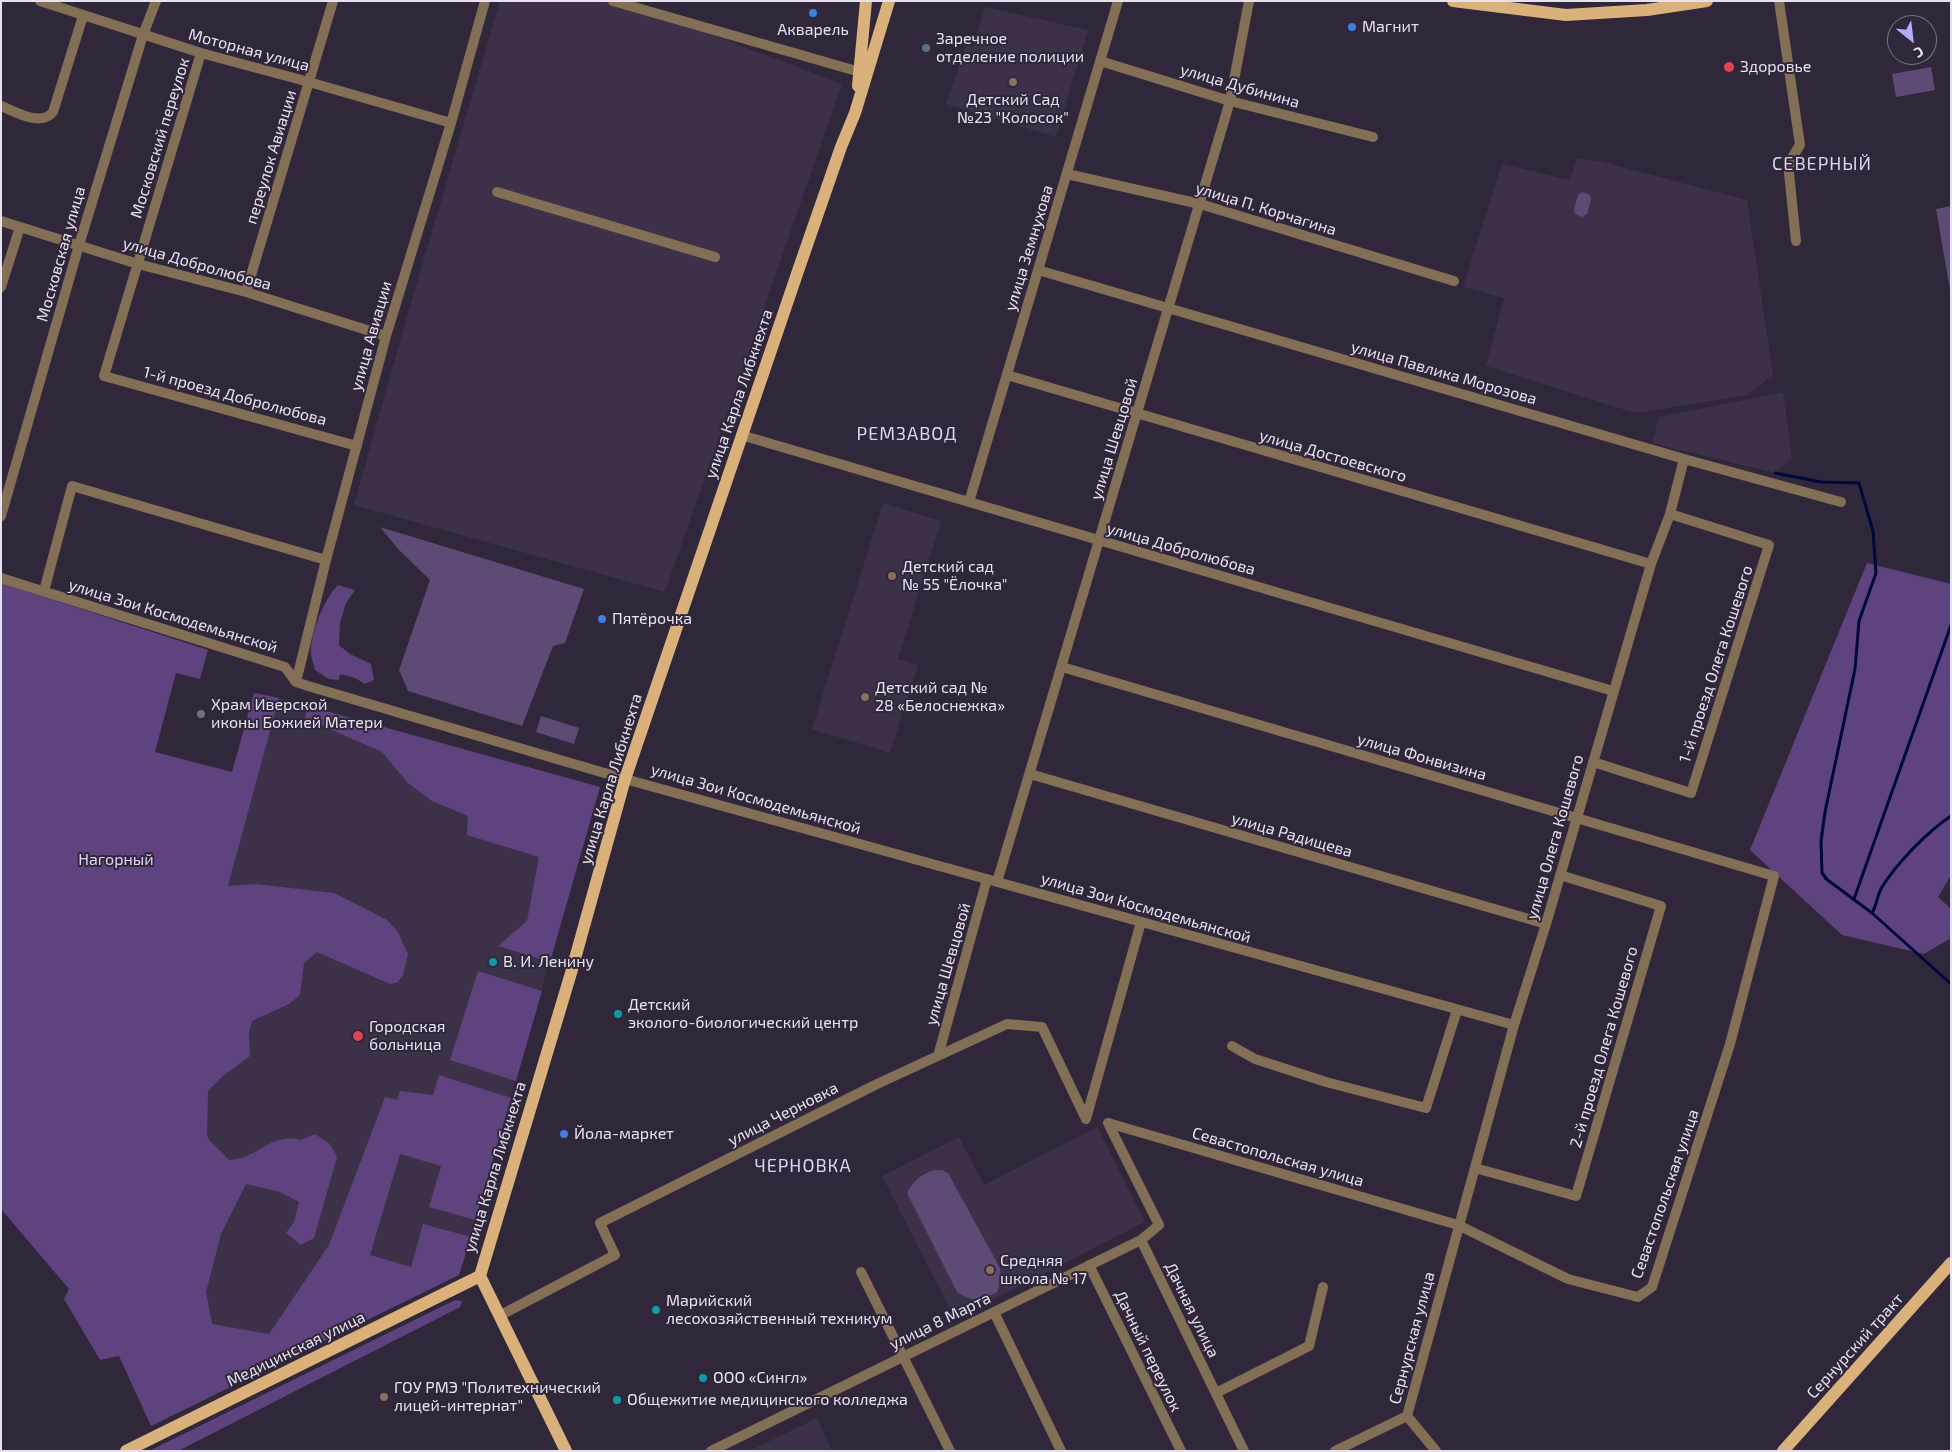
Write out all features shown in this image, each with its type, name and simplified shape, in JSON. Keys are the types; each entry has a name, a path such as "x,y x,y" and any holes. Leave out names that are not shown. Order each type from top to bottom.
{"main road":[{"name":"улица Карла Либкнехта","path":"855,113 866,1"},
{"name":"улица Карла Либкнехта","path":"566,1451 480,1276 570,973 625,779 741,435 841,147 855,113 890,1"},
{"path":"1453,1 1566,15 1647,10 1707,1"},
{"name":"Сернурский тракт","path":"1783,1451 1951,1263"},
{"name":"Медицинская улица","path":"126,1451 480,1276"}],"street":[{"name":"Моторная улица","path":"40,1 201,53 451,123"},
{"name":"Московская улица","path":"1,516 79,245 143,35 156,1"},
{"name":"переулок Авиации","path":"246,292 333,1"},
{"name":"улица Авиации","path":"296,682 326,560 386,336 451,123 485,1"},
{"path":"613,1 860,72"},
{"name":"улица Земнухова","path":"969,502 1118,1"},
{"name":"улица Шевцовой","path":"938,1056 992,881 1030,774 1200,204 1230,101 1249,1"},
{"path":"1779,1 1800,145 1790,160 1789,173 1796,241"},
{"path":"1,106 43,119 53,112 83,16"},
{"name":"Московский переулок","path":"104,376 201,53"},
{"name":"улица Дубинина","path":"1100,61 1230,101 1373,137"},
{"name":"улица П. Корчагина","path":"1067,174 1200,204 1454,282"},
{"path":"497,192 715,257"},
{"name":"улица Добролюбова","path":"1,221 138,264 246,292 386,336"},
{"path":"1,287 20,227"},
{"name":"улица Павлика Морозова","path":"1038,270 1684,459 1842,502"},
{"name":"улица Достоевского","path":"1007,375 1651,564"},
{"name":"1-й проезд Добролюбова","path":"104,376 357,446"},
{"name":"улица Добролюбова","path":"741,435 1613,691"},
{"name":"улица Олега Кошевого","path":"1458,1225 1514,1026 1546,924 1651,564 1670,514 1684,459"},
{"path":"44,591 72,486 326,560"},
{"name":"1-й проезд Олега Кошевого","path":"1593,762 1691,793 1769,545 1670,514"},
{"name":"улица Зои Космодемьянской","path":"1,578 285,667 296,682 625,779 1514,1026"},
{"name":"улица Фонвизина","path":"1062,667 1774,876"},
{"name":"улица Радищева","path":"1030,774 1546,924"},
{"name":"2-й проезд Олега Кошевого","path":"1475,1168 1576,1196 1656,925 1661,906 1560,875"},
{"name":"Севастопольская улица","path":"1108,1124 1458,1225 1568,1279 1638,1297 1652,1287 1730,1044 1774,876"},
{"name":"улица Черновка","path":"499,1316 615,1255 600,1223 868,1089 1007,1024 1042,1027 1086,1119 1141,922"},
{"path":"1232,1046 1255,1059 1326,1082 1426,1108 1456,1010"},
{"name":"улица 8 Марта","path":"711,1451 1141,1240 1159,1225 1108,1124"},
{"name":"Сернурская улица","path":"1436,1451 1407,1416 1458,1225"},
{"name":"Дачная улица","path":"1141,1240 1244,1451"},
{"name":"Дачный переулок","path":"1089,1265 1181,1451"},
{"path":"861,1272 950,1451"},
{"path":"1216,1393 1309,1346 1323,1287"},
{"path":"994,1312 1061,1451"},
{"path":"1335,1451 1407,1416"}],"shaded area":[{"path":"500,1 600,1 670,19 842,84 665,592 354,505 406,320"},
{"name":"Детский Сад №23 \"Колосок\"","path":"985,7 1088,30 1056,137 946,104 966,45 973,47"},
{"path":"1931,67 1935,90 1896,97 1892,74"},
{"path":"1577,158 1599,161 1747,200 1773,375 1748,395 1635,413 1486,366 1504,298 1463,287 1502,164 1570,180"},
{"path":"1582,192 1590,195 1591,200 1587,214 1582,217 1575,214 1574,209 1578,195"},
{"path":"1951,206 1951,290 1950,290 1936,209"},
{"path":"1783,392 1792,459 1775,473 1652,443 1659,417"},
{"path":"883,503 941,521 898,659 918,665 890,753 812,729"},
{"path":"380,527 584,589 565,643 553,646 522,726 408,691 399,670 430,580 398,549"},
{"name":"Городская больница","path":"279,698 600,787 459,1275 151,1426 167,1110"},
{"path":"541,716 579,728 574,744 536,732"},
{"name":"Средняя школа № 17","path":"1097,1127 1145,1222 955,1319 882,1176 959,1137 984,1185"},
{"path":"935,1170 942,1170 948,1173 1000,1268 1001,1280 997,1292 981,1299 968,1298 957,1292 907,1193 918,1178"},
{"path":"817,1418 832,1451 749,1451"}],"green space":[{"path":"1867,563 1951,584 1951,875 1938,897 1951,909 1951,938 1924,954 1842,935 1750,850"},
{"name":"Нагорный","path":"1,583 208,650 200,679 176,673 155,752 232,772 254,693 279,698 228,886 256,884 334,893 387,920 398,932 408,954 403,975 398,982 390,984 317,952 304,963 300,995 289,1004 252,1021 249,1032 250,1056 223,1076 208,1091 207,1134 209,1140 229,1160 239,1159 280,1140 300,1140 315,1134 330,1144 337,1157 314,1238 301,1245 286,1233 294,1222 299,1202 280,1192 246,1184 221,1234 206,1292 212,1324 269,1334 329,1245 385,1097 397,1100 400,1091 433,1095 439,1075 511,1098 475,1220 429,1207 441,1166 400,1154 370,1255 411,1267 423,1224 471,1237 459,1275 151,1426 119,1356 100,1360 64,1299 69,1289 1,1209"},
{"path":"338,585 355,590 346,603 340,623 339,645 350,654 371,664 374,680 365,684 355,678 340,674 339,680 329,679 315,670 312,659 311,647 318,618 327,599"},
{"path":"308,706 600,787 550,962 498,946 527,921 539,857 467,835 468,816 432,801 408,783 382,752 305,718"},
{"path":"478,971 542,991 516,1081 450,1060"},
{"path":"455,1300 462,1301 460,1307 178,1451 149,1451"}],"waterway":[{"path":"1775,473 1821,482 1859,483 1873,531 1876,573 1859,621 1855,669 1825,812 1821,841 1822,873 1826,878"},
{"path":"1854,899 1951,625"},
{"path":"1872,913 1880,890 1904,858 1923,839 1951,816"},
{"path":"1825,878 1872,913 1951,984"}],"place":[{"name":"Акварель","path":"813,13"},
{"name":"Магнит","path":"1352,27"},
{"name":"Заречное отделение полиции","path":"926,48"},
{"name":"Здоровье","path":"1729,67"},
{"name":"Детский Сад №23 \"Колосок\"","path":"1013,82"},
{"name":"Детский сад № 55 \"Ёлочка\"","path":"892,576"},
{"name":"Пятёрочка","path":"602,619"},
{"name":"Детский сад № 28 «Белоснежка»","path":"865,697"},
{"name":"Храм Иверской иконы Божией Матери","path":"201,714"},
{"name":"В. И. Ленину","path":"493,962"},
{"name":"Детский эколого-биологический центр","path":"618,1014"},
{"name":"Городская больница","path":"358,1036"},
{"name":"Йола-маркет","path":"564,1134"},
{"name":"Средняя школа № 17","path":"990,1270"},
{"name":"Марийский лесохозяйственный техникум","path":"656,1310"},
{"name":"ООО «Сингл»","path":"703,1378"},
{"name":"ГОУ РМЭ \"Политехнический лицей-интернат\"","path":"384,1397"},
{"name":"Общежитие медицинского колледжа","path":"617,1400"}],"district":[{"name":"СЕВЕРНЫЙ","path":"1822,164"},
{"name":"РЕМЗАВОД","path":"907,434"},
{"name":"ЧЕРНОВКА","path":"803,1166"}]}
